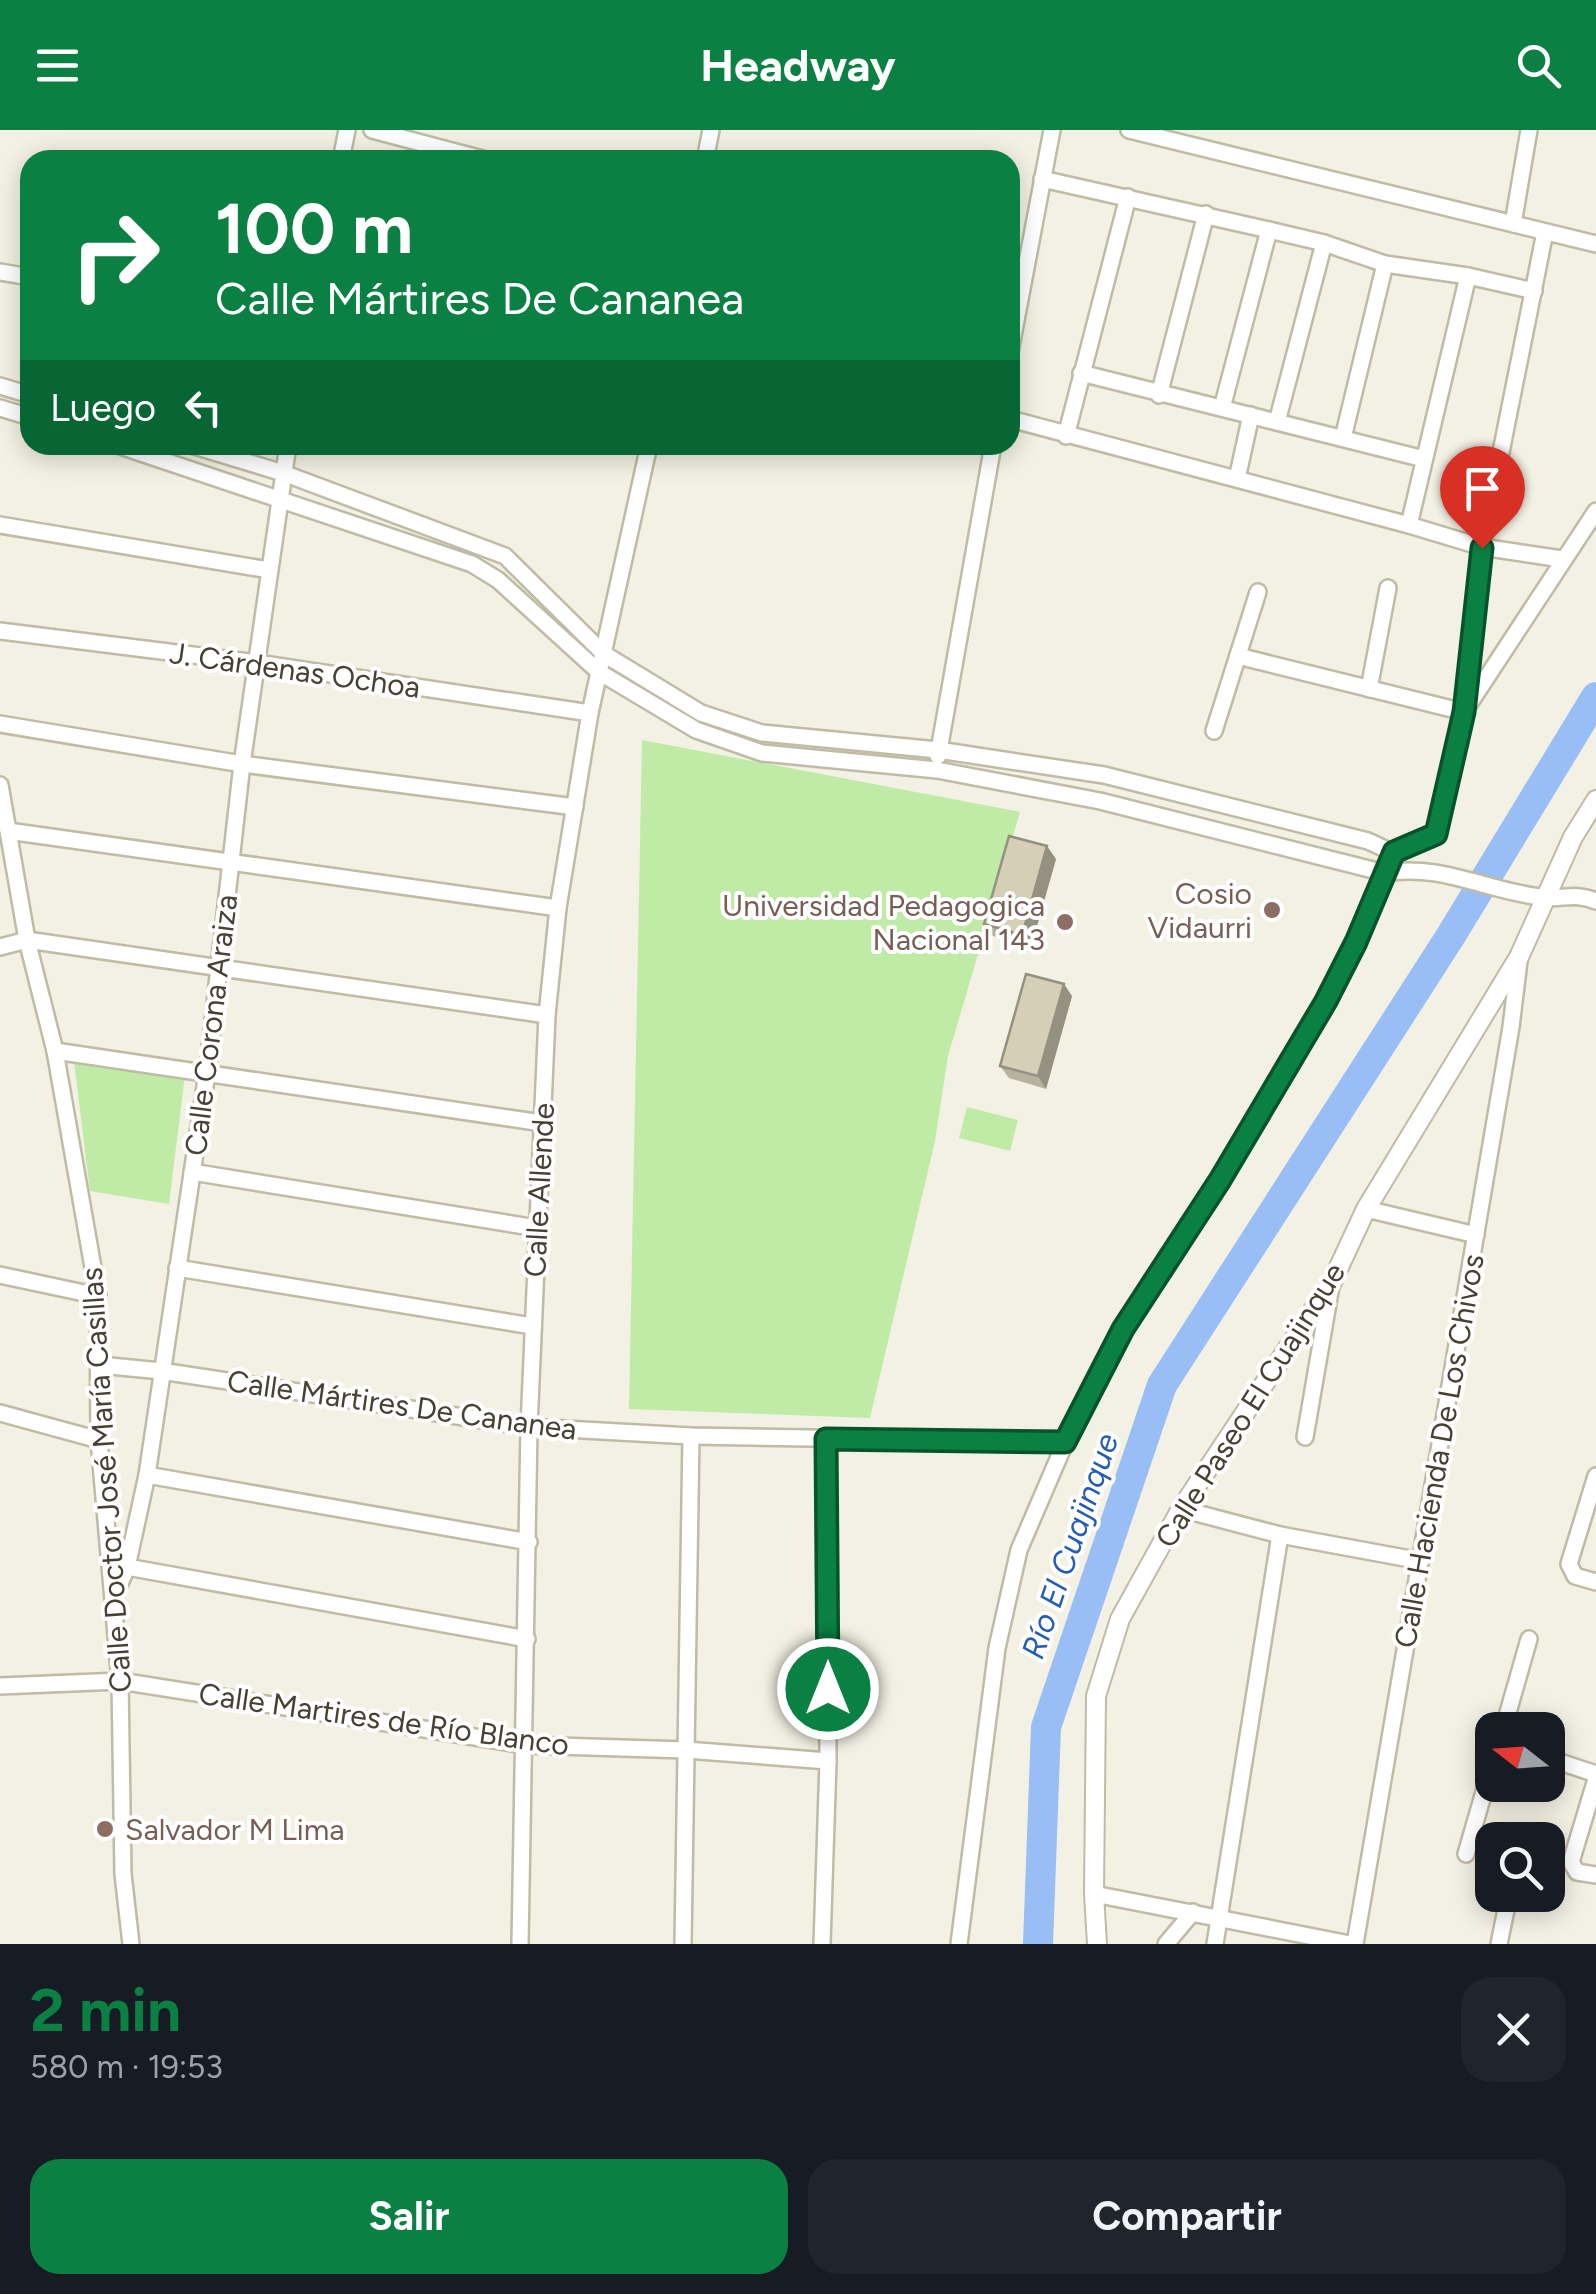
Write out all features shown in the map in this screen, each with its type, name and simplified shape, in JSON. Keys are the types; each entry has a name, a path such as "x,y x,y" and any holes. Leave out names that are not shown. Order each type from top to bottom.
{"street":[{"path":"372,130 448,150"},
{"path":"1020,272 1052,130"},
{"path":"1129,130 1596,244"},
{"path":"1514,224 1529,130"},
{"path":"1042,179 1324,243 1385,264 1534,291"},
{"path":"1066,436 1128,197"},
{"path":"1159,395 1206,214"},
{"path":"1222,408 1269,230"},
{"path":"959,1944 997,1648 1019,1550 1065,1442 1123,1329 1220,1180 1326,1001 1394,852 1436,834 1464,712 1482,548 1545,232"},
{"path":"1278,422 1324,243"},
{"path":"1343,438 1385,264"},
{"path":"1409,524 1468,276"},
{"path":"1081,373 1424,459"},
{"path":"1237,479 1251,415"},
{"path":"1020,421 1409,524 1482,548 1562,559"},
{"path":"146,455 472,564 498,580 599,672 696,730 762,753 936,770 1100,800 1385,873 1412,868 1536,896 1581,894 1596,900"},
{"path":"224,455 283,473 505,556 604,654 701,713 762,733 938,750 1104,776 1331,831 1394,852 1412,868"},
{"name":"Calle Corona Araiza","path":"113,1600 127,1567 147,1475 207,1072 242,764 286,455"},
{"name":"Calle Allende","path":"520,1944 529,1427 547,1014 558,908 590,712 646,455"},
{"path":"936,770 991,455"},
{"path":"1464,712 1596,510"},
{"path":"0,525 269,570"},
{"path":"1369,689 1388,588"},
{"path":"1214,731 1258,592"},
{"name":"J. Cárdenas Ochoa","path":"0,630 590,712"},
{"path":"1238,656 1464,712"},
{"path":"0,724 242,764 575,808"},
{"path":"1100,800 1104,776"},
{"name":"Calle Doctor José María Casillas","path":"0,785 27,940 56,1051 98,1296 99,1440 120,1680 123,1874 132,1944"},
{"name":"Calle Paseo El Cuajinque","path":"1096,1944 1096,1696 1120,1620 1180,1508 1332,1282 1366,1209 1519,957 1536,896 1596,800"},
{"path":"8,831 558,908"},
{"path":"0,947 27,940 547,1014"},
{"name":"Calle Hacienda De Los Chivos","path":"1353,1944 1512,1027 1519,957"},
{"path":"56,1051 542,1124"},
{"path":"192,1172 537,1228"},
{"path":"1366,1209 1476,1236"},
{"path":"177,1268 532,1326"},
{"path":"0,1275 98,1296"},
{"path":"1305,1437 1332,1282"},
{"name":"Calle Mártires De Cananea","path":"100,1365 529,1427 692,1436 1065,1442"},
{"path":"0,1413 99,1440"},
{"path":"683,1944 692,1436"},
{"path":"822,1944 828,1760 826,1439"},
{"path":"147,1475 528,1542"},
{"path":"1596,1476 1569,1564 1575,1576 1596,1582"},
{"path":"1180,1508 1280,1535 1420,1561"},
{"path":"1215,1944 1280,1535"},
{"path":"127,1567 527,1639"},
{"path":"1507,1712 1529,1639"},
{"name":"Calle Martires de Río Blanco","path":"0,1686 120,1680 526,1745 828,1760"},
{"path":"1565,1765 1596,1777 1571,1862 1577,1872 1596,1875"},
{"path":"1466,1854 1481,1802"},
{"path":"1094,1894 1353,1944"},
{"path":"1166,1944 1193,1912"},
{"path":"1500,1944 1506,1912"}],"green space":[{"path":"642,740 1020,812 948,1056 935,1141 870,1418 629,1409"},
{"path":"74,1062 185,1075 169,1204 90,1191"},
{"path":"967,1107 1018,1120 1010,1151 959,1138"}],"building":[{"path":"1009,836 1047,846 1022,935 984,924"},
{"path":"1026,974 1064,984 1038,1076 1000,1066"}],"waterway":[{"name":"Río El Cuajinque","path":"1038,1944 1046,1727 1162,1385 1450,937 1596,697"}],"place":[{"name":"Cosio Vidaurri","path":"1272,910"},
{"name":"Universidad Pedagogica Nacional 143","path":"1065,922"},
{"name":"Salvador M Lima","path":"105,1829"}],"route":[{"path":"828,1689 826,1439 1065,1442 1123,1329 1220,1180 1326,1001 1394,852 1436,834 1464,712 1482,548"}]}
